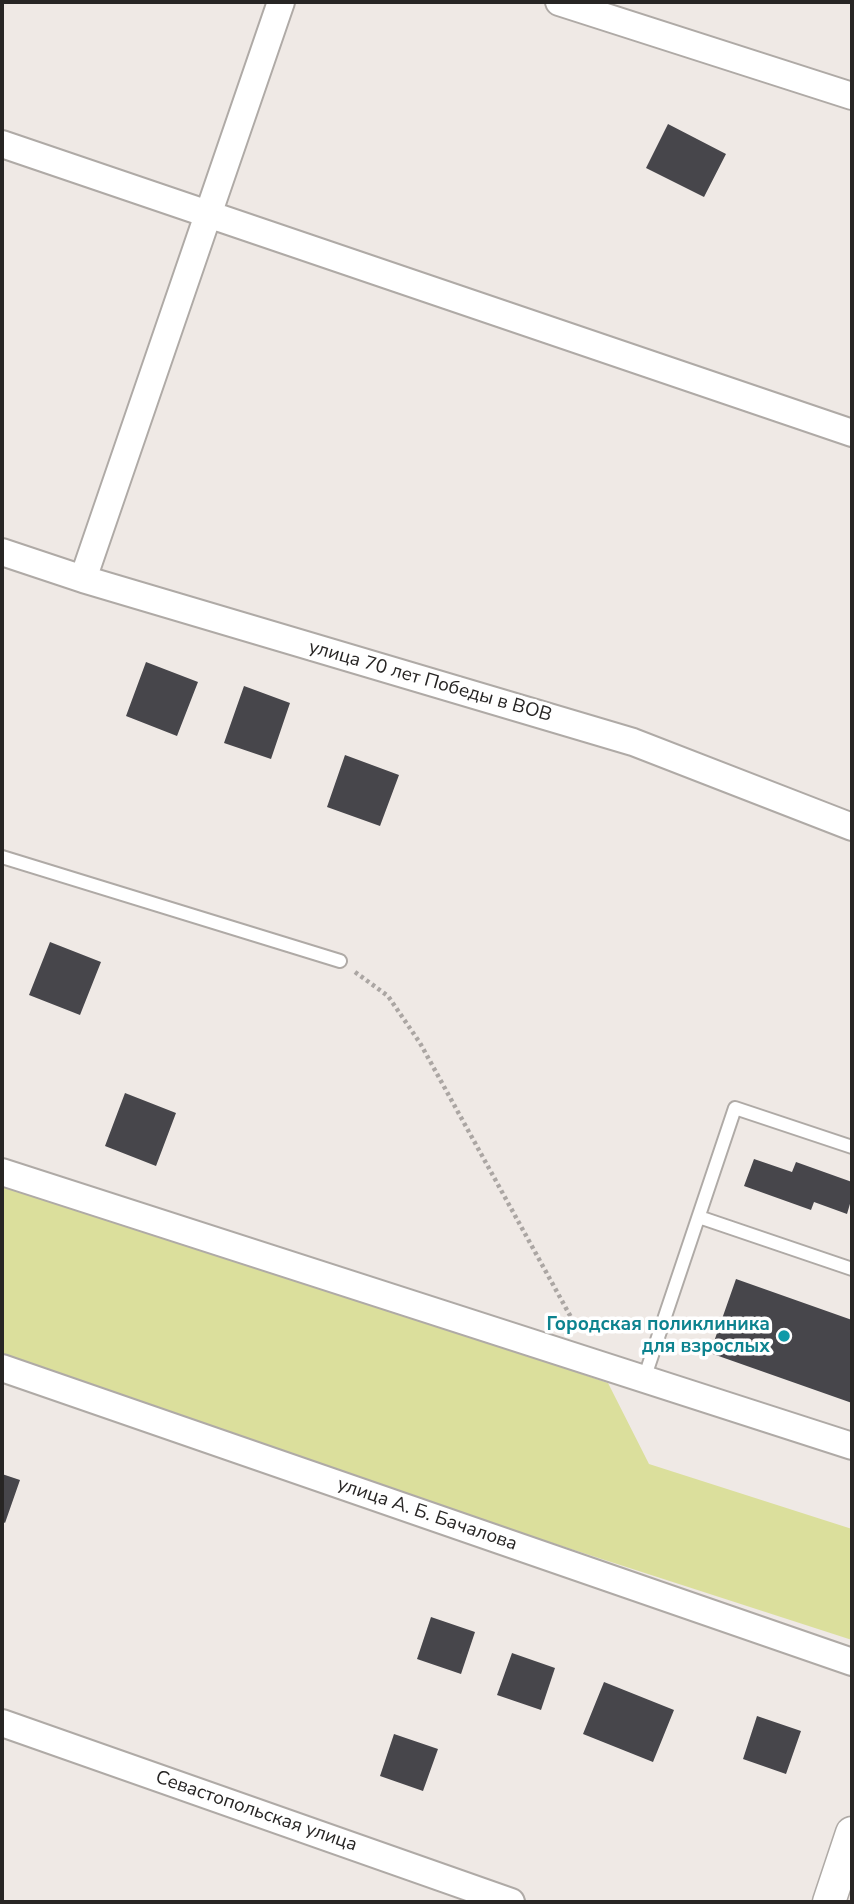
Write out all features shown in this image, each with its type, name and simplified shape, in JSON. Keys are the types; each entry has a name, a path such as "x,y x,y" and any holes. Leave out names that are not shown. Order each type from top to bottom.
{"street":[{"path":"83,579 281,2"},
{"path":"559,2 852,96"},
{"path":"2,144 852,433"},
{"name":"улица 70 лет Победы в ВОВ","path":"2,552 83,579 633,742 852,827"},
{"path":"2,1172 852,1446"},
{"name":"улица А. Б. Бачалова","path":"2,1368 852,1662"},
{"name":"Севастопольская улица","path":"2,1723 511,1902"},
{"path":"829,1902 852,1832"}],"lane":[{"path":"2,857 340,961"},
{"path":"644,1379 735,1108 852,1147"},
{"path":"699,1217 852,1269"}],"path":[{"path":"340,961 388,996 420,1043 597,1364"}],"green space":[{"path":"2,1175 608,1383 649,1464 852,1529 852,1640 2,1365"}],"building":[{"path":"668,124 726,154 704,197 646,168"},
{"path":"146,662 198,682 177,736 126,716"},
{"path":"244,686 290,703 271,759 224,743"},
{"path":"345,755 399,775 380,826 327,807"},
{"path":"50,942 101,962 80,1015 29,995"},
{"path":"125,1093 176,1113 156,1166 105,1146"},
{"path":"754,1159 792,1172 796,1162 852,1182 852,1197 847,1214 814,1202 811,1210 744,1186"},
{"name":"Городская поликлиника для взрослых","path":"736,1279 852,1320 852,1403 710,1353"},
{"path":"2,1474 20,1480 5,1523 2,1521"},
{"path":"431,1617 475,1632 461,1674 417,1659"},
{"path":"512,1653 555,1668 541,1710 497,1695"},
{"path":"604,1682 674,1710 653,1762 583,1734"},
{"path":"757,1716 801,1731 786,1774 743,1759"},
{"path":"394,1734 438,1749 423,1791 380,1776"}],"place":[{"name":"Городская поликлиника для взрослых","path":"784,1336"}]}
